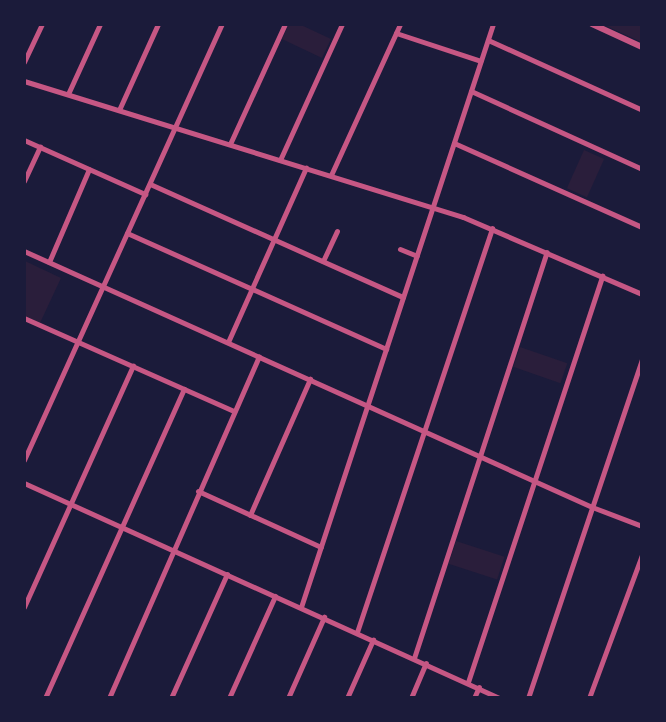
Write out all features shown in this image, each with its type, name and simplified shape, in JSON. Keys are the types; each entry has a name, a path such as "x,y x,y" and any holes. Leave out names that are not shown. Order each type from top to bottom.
{"street":[{"path":"24,62 42,24"},
{"path":"68,94 100,24"},
{"path":"119,110 158,24"},
{"path":"24,460 222,24"},
{"path":"230,144 285,24"},
{"path":"280,160 342,24"},
{"path":"331,176 400,24"},
{"path":"301,607 493,24"},
{"path":"592,24 642,47"},
{"path":"396,33 481,61"},
{"path":"488,40 642,110"},
{"path":"24,81 433,207 492,228 642,294"},
{"path":"471,92 642,169"},
{"path":"24,140 145,194"},
{"path":"454,143 642,228"},
{"path":"24,181 40,147"},
{"path":"228,342 306,168"},
{"path":"49,262 89,169"},
{"path":"150,184 403,298"},
{"path":"357,632 492,228"},
{"path":"323,261 337,231"},
{"path":"127,233 386,349"},
{"path":"400,249 417,256"},
{"path":"24,251 592,507 642,526"},
{"path":"414,657 547,252"},
{"path":"468,682 602,276"},
{"path":"24,318 234,411"},
{"path":"109,698 259,356"},
{"path":"528,698 642,360"},
{"path":"24,607 133,366"},
{"path":"250,515 310,379"},
{"path":"45,698 184,389"},
{"path":"24,483 414,657 499,698"},
{"path":"198,491 321,547"},
{"path":"589,698 642,555"},
{"path":"171,698 227,574"},
{"path":"229,698 275,596"},
{"path":"288,698 324,617"},
{"path":"347,698 373,640"},
{"path":"411,698 426,663"},
{"path":"474,698 479,687"}],"shaded area":[{"path":"289,24 301,25 331,39 322,58 282,39"},
{"path":"604,25 641,25 641,42 637,40"},
{"path":"584,150 604,159 587,197 567,188"},
{"path":"25,261 61,278 40,323 25,316"},
{"path":"520,347 567,363 560,383 513,367"},
{"path":"456,541 505,557 497,580 449,564"}]}
